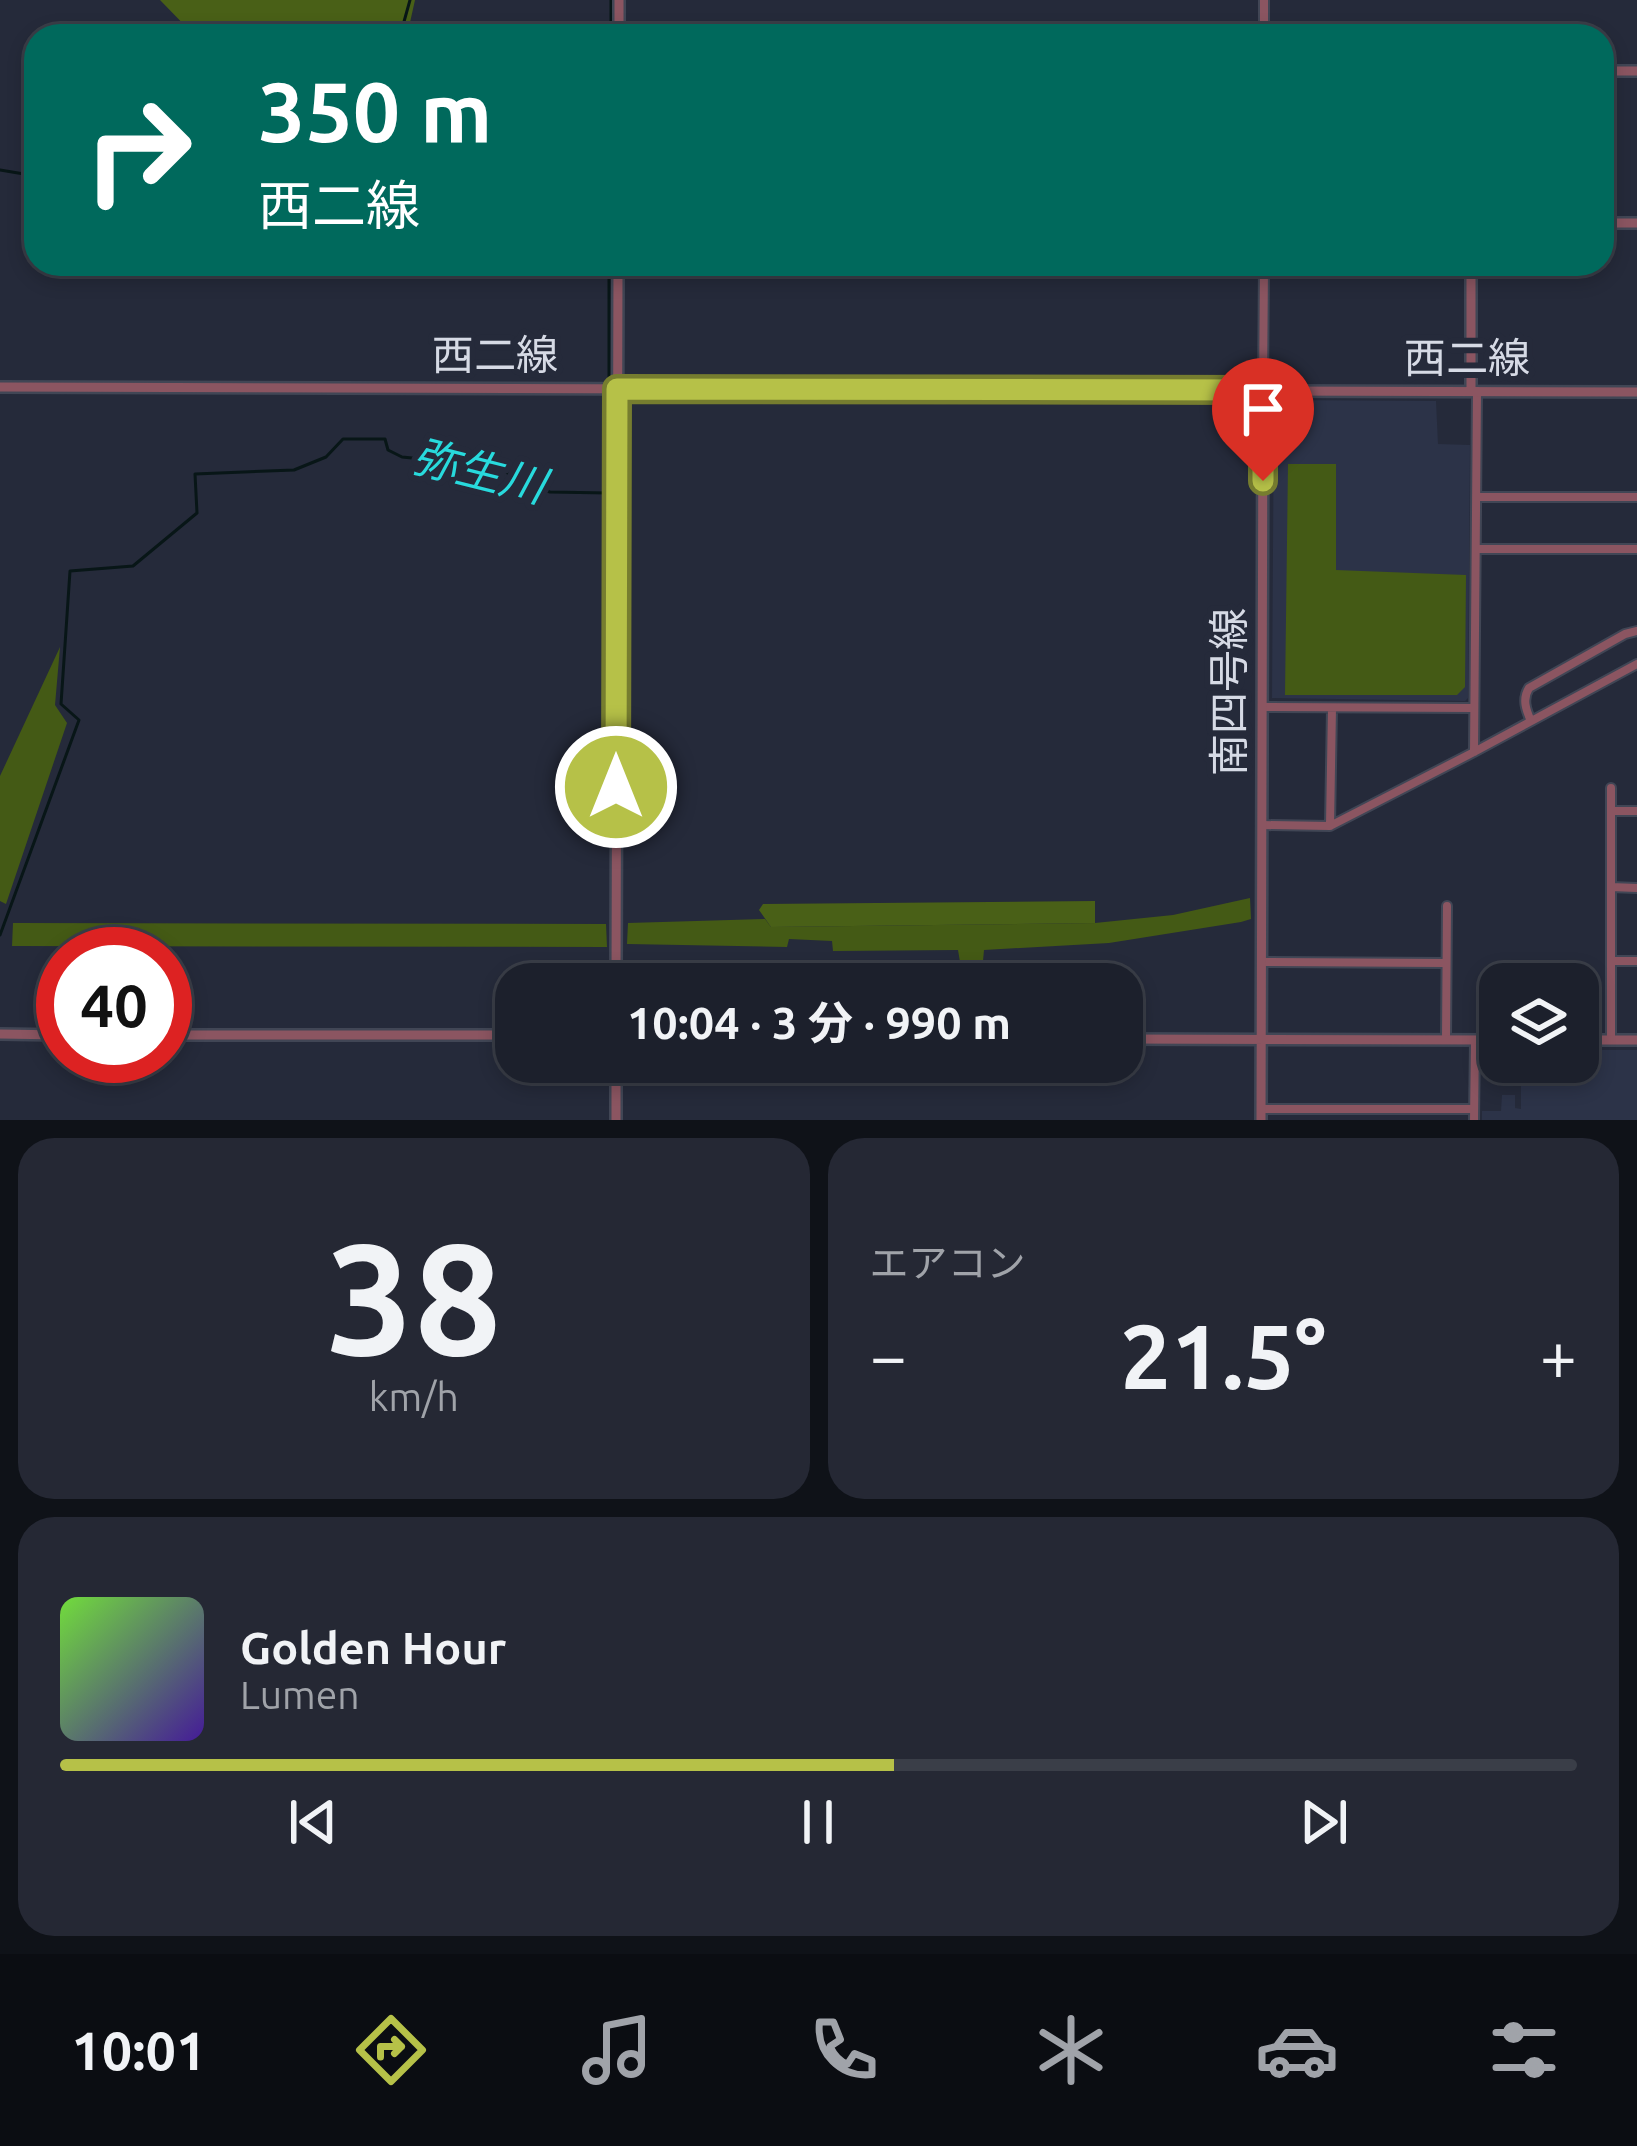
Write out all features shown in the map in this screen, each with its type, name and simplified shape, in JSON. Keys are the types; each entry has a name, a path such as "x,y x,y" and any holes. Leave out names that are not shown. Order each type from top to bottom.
{"street":[{"path":"616,963 618,276"},
{"name":"南四号線","path":"1261,1114 1264,276"},
{"path":"1471,276 1478,497 1474,752"},
{"name":"西二線","path":"0,387 1637,392"},
{"path":"1478,497 1637,497"},
{"path":"1476,550 1637,549"},
{"path":"1532,721 1526,711 1528,688 1637,631"},
{"path":"1262,825 1330,826 1637,664"},
{"path":"1262,707 1474,708"},
{"path":"1330,826 1332,708"},
{"path":"1611,788 1611,1040"},
{"path":"1611,811 1637,811"},
{"path":"1611,887 1637,888"},
{"path":"1446,1040 1447,906"},
{"path":"1611,961 1637,961"},
{"path":"1260,962 1446,963"},
{"path":"0,1034 36,1034"},
{"path":"192,1035 495,1035"},
{"path":"1143,1040 1479,1040"},
{"path":"1261,1114 1474,1114 1475,1040"},
{"path":"1599,1040 1637,1040"},
{"path":"616,1083 616,1120"}],"shaded area":[{"path":"1274,400 1436,401 1438,444 1470,445 1465,701 1272,698"},
{"path":"1599,1050 1637,1050 1637,1120 1482,1120 1482,1111 1501,1111 1502,1095 1515,1095 1515,1108 1521,1109 1521,1083 1599,1083"}],"green space":[{"path":"160,0 415,0 410,24 183,24"},
{"path":"1288,464 1336,464 1336,570 1466,575 1465,687 1457,695 1285,695"},
{"path":"60,647 55,705 67,723 6,904 0,901 0,776"},
{"path":"1250,898 1251,919 1241,922 1109,943 984,950 983,961 960,962 958,950 833,951 832,941 789,939 787,947 627,944 628,923 765,919 771,927 1095,923 1173,915"},
{"path":"1095,901 1095,923 771,927 759,910 763,904"},
{"path":"13,923 606,924 607,947 192,946 192,927 36,927 36,946 12,946"}],"waterway":[{"path":"403,24 410,0"},
{"name":"弥生川","path":"611,0 611,24"},
{"path":"0,170 24,174"},
{"name":"弥生川","path":"609,276 609,377"},
{"name":"弥生川","path":"0,935 79,720 61,704 70,571 133,566 197,513 195,474 294,470 326,457 343,439 385,439 388,450 402,457 502,467 516,482 550,492 608,493 609,398"}],"route":[{"path":"616,787 617,389 1263,390 1263,481"}]}
